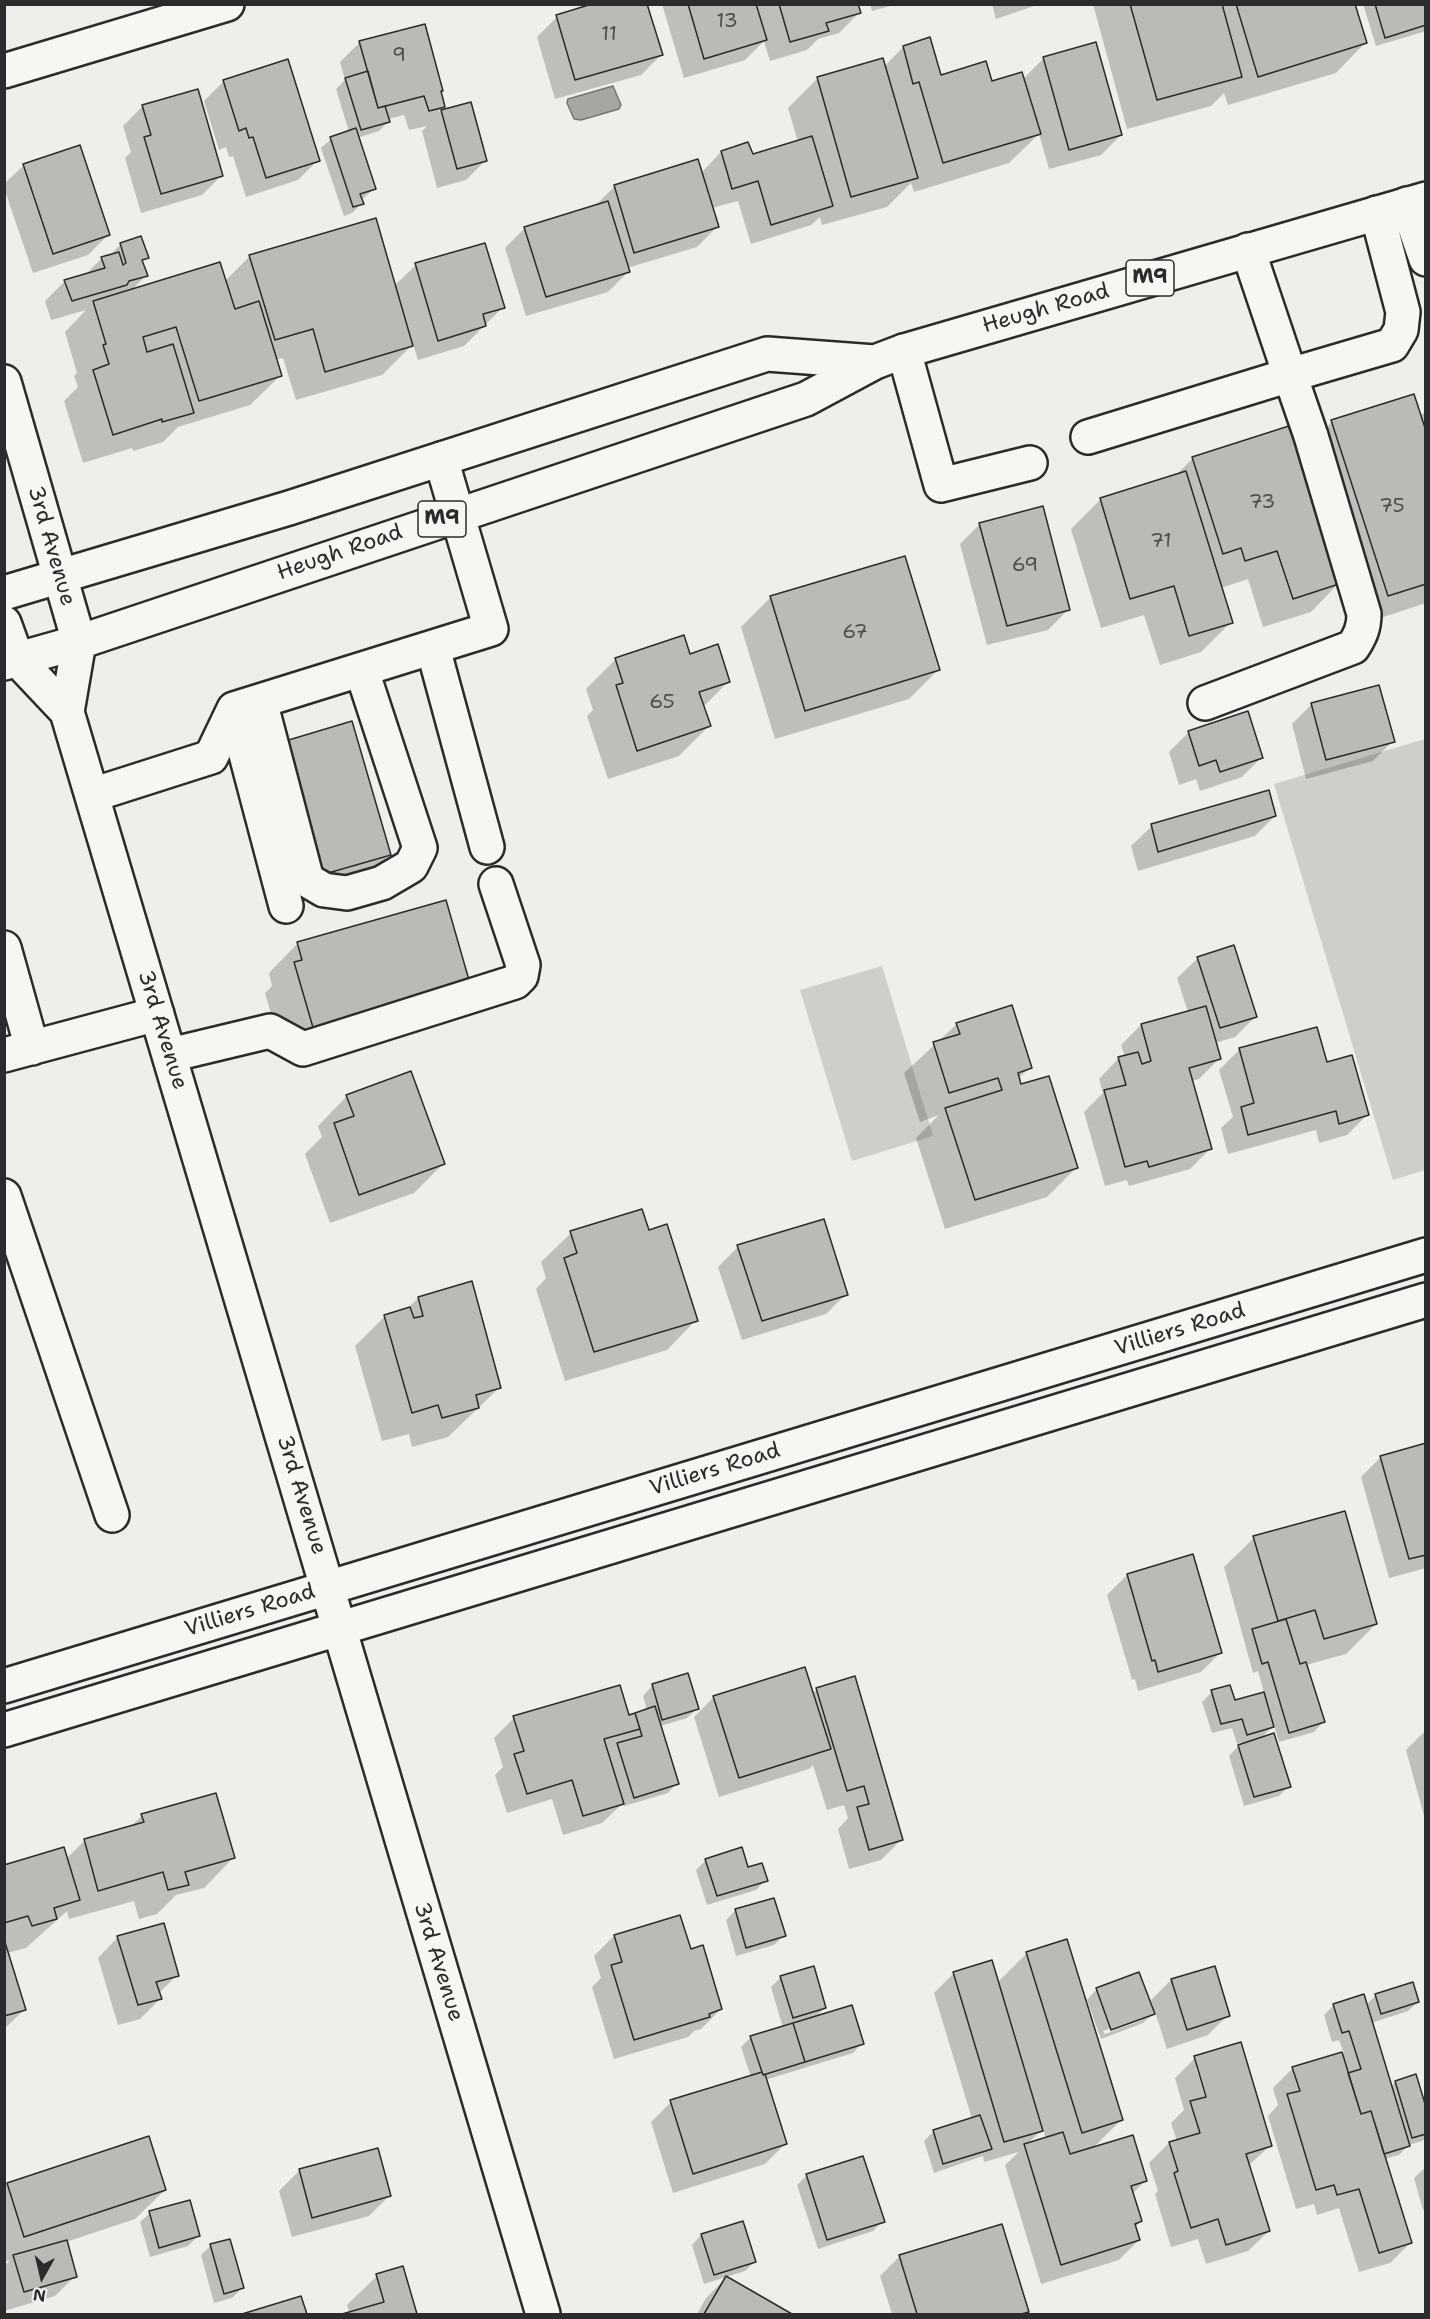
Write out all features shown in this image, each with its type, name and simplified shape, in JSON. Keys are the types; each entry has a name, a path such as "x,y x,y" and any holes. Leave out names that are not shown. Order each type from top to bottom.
{"street":[{"path":"4,71 227,4"},
{"path":"1403,205 1425,260"},
{"path":"1088,437 1392,345 1401,330 1403,312 1403,205"},
{"name":"Heugh Road","path":"10,661 79,642 806,399 890,356 1403,205"},
{"path":"1205,703 1353,647 1361,636 1364,624 1364,614 1324,481 1248,250"},
{"name":"Heugh Road","path":"4,593 441,459 767,354 890,356"},
{"path":"890,356 941,485 1030,463"},
{"name":"3rd Avenue","path":"4,382 79,642 68,711 543,2314"},
{"path":"92,795 212,757 247,705 491,629 441,459"},
{"name":"3rd Avenue","path":"4,623 10,661 68,711"},
{"path":"433,648 487,847"},
{"path":"247,705 307,880 324,890 347,893 382,883 411,866 420,848 362,670"},
{"path":"247,705 286,906"},
{"path":"170,1055 270,1031 303,1049 515,982 521,976 523,965 496,884"},
{"path":"4,948 18,1051 157,1014"},
{"path":"4,1196 112,1515"},
{"name":"Villiers Road","path":"4,1686 1425,1255"},
{"path":"1361,1275 1374,1316"},
{"name":"Villiers Road","path":"4,1730 1425,1300"}],"shaded area":[{"path":"613,86 621,105 619,109 581,120 574,119 567,103 568,99"},
{"path":"1425,739 1425,1170 1393,1180 1274,784"},
{"path":"882,966 933,1136 852,1161 800,990"}],"building":[{"path":"592,4 647,4 663,55 575,80 556,15"},
{"path":"688,4 756,4 767,40 704,59"},
{"path":"779,4 858,4 861,13 826,23 829,31 790,42"},
{"path":"1130,4 1222,4 1242,77 1157,100"},
{"path":"1236,4 1355,4 1367,43 1258,77"},
{"path":"1375,4 1426,4 1426,25 1385,38"},
{"path":"425,24 443,91 441,91 445,107 429,111 424,96 378,108 359,41"},
{"path":"930,37 941,75 986,61 992,81 1022,72 1041,134 943,163 919,82 913,84 903,46"},
{"path":"1096,42 1122,135 1069,150 1043,57"},
{"path":"883,58 918,178 851,197 817,77"},
{"path":"288,59 320,161 266,178 253,137 249,138 246,128 239,131 223,80"},
{"path":"368,71 378,108 385,106 390,122 361,130 345,78"},
{"path":"198,89 223,176 161,194 144,137 151,135 142,105"},
{"path":"471,102 487,161 457,169 441,110"},
{"path":"356,128 376,189 360,194 364,204 353,207 330,137"},
{"path":"812,136 833,206 771,225 758,181 732,189 721,151 748,142 753,154"},
{"path":"80,145 110,235 53,254 23,164"},
{"path":"698,159 719,227 634,253 614,185"},
{"path":"608,201 630,272 546,297 524,227"},
{"path":"376,218 413,346 325,372 313,329 275,340 249,255"},
{"path":"141,236 149,258 142,260 148,276 129,281 127,285 72,301 64,280 105,268 101,257 119,252 123,265 126,263 120,243"},
{"path":"485,243 505,308 483,314 486,326 438,341 415,263"},
{"path":"220,262 235,309 259,301 282,376 199,401 176,327 143,337 147,352 173,344 194,413 162,422 162,419 113,435 93,370 109,364 103,345 106,344 93,301"},
{"path":"1414,394 1426,431 1426,584 1388,596 1331,420"},
{"path":"1292,425 1342,583 1293,599 1277,551 1245,561 1241,548 1223,554 1192,457"},
{"path":"1186,471 1233,623 1189,636 1174,586 1130,599 1100,498"},
{"path":"1043,506 1070,610 1007,626 979,523"},
{"path":"905,556 940,670 805,711 770,596"},
{"path":"684,635 690,654 718,644 730,682 699,692 711,726 637,751 616,685 623,683 615,658"},
{"path":"1379,685 1395,742 1326,760 1311,703"},
{"path":"1248,711 1263,758 1220,772 1216,760 1199,766 1188,731"},
{"path":"352,721 391,855 321,875 282,742"},
{"path":"1269,790 1276,816 1158,852 1151,824"},
{"path":"446,900 471,987 314,1031 294,962 302,960 297,942"},
{"path":"1234,945 1257,1017 1220,1028 1197,957"},
{"path":"1012,1005 1032,1068 1018,1073 1021,1084 1049,1076 1078,1168 975,1200 945,1108 1002,1090 998,1078 949,1093 933,1042 960,1034 956,1023"},
{"path":"1206,1006 1221,1059 1189,1068 1212,1149 1149,1167 1147,1161 1125,1167 1104,1090 1126,1085 1118,1057 1138,1052 1142,1064 1151,1061 1141,1024"},
{"path":"1317,1027 1327,1062 1352,1055 1369,1115 1339,1124 1336,1111 1248,1135 1241,1107 1254,1103 1239,1048"},
{"path":"411,1071 445,1164 359,1195 334,1123 354,1116 346,1095"},
{"path":"642,1209 649,1230 667,1224 698,1321 594,1352 564,1258 577,1253 570,1231"},
{"path":"824,1219 848,1295 762,1321 737,1245"},
{"path":"472,1281 501,1388 476,1395 479,1408 442,1418 438,1405 412,1413 384,1315 410,1307 414,1318 423,1316 418,1297"},
{"path":"1426,1443 1426,1555 1409,1559 1380,1456"},
{"path":"1345,1511 1377,1624 1324,1639 1315,1610 1278,1621 1253,1536"},
{"path":"1193,1554 1222,1653 1158,1672 1155,1660 1152,1661 1127,1574"},
{"path":"1286,1619 1300,1664 1306,1662 1325,1722 1289,1733 1268,1662 1262,1664 1252,1629"},
{"path":"805,1667 831,1749 739,1778 713,1696"},
{"path":"688,1673 699,1709 662,1720 652,1684"},
{"path":"855,1676 903,1840 869,1850 857,1807 869,1804 864,1786 847,1791 816,1688"},
{"path":"620,1685 629,1715 635,1713 640,1729 604,1739 624,1804 583,1816 572,1780 527,1794 514,1754 524,1751 513,1716"},
{"path":"1230,1685 1235,1700 1264,1692 1274,1727 1247,1735 1242,1719 1221,1724 1211,1690"},
{"path":"655,1706 679,1784 634,1798 617,1743 642,1736 635,1713"},
{"path":"1274,1733 1291,1787 1254,1797 1238,1745"},
{"path":"216,1793 235,1858 185,1872 189,1885 168,1890 163,1872 98,1891 84,1839 144,1822 141,1814"},
{"path":"64,1847 80,1900 54,1908 57,1919 32,1926 28,1916 4,1923 4,1865"},
{"path":"742,1847 748,1867 762,1863 768,1881 717,1896 705,1859"},
{"path":"774,1898 786,1936 746,1948 735,1909"},
{"path":"680,1915 691,1949 703,1945 722,2009 709,2014 710,2017 634,2040 611,1965 622,1962 614,1935"},
{"path":"164,1923 179,1976 156,1982 162,1999 138,2005 117,1936"},
{"path":"4,1939 26,2010 4,2016"},
{"path":"1067,1939 1123,2120 1082,2133 1026,1952"},
{"path":"992,1960 1043,2131 1004,2142 953,1972"},
{"path":"814,1966 826,2008 793,2018 780,1976"},
{"path":"1215,1966 1230,2016 1187,2030 1171,1979"},
{"path":"1139,1972 1155,2014 1111,2030 1096,1988"},
{"path":"1413,1982 1419,2002 1381,2014 1375,1994"},
{"path":"1364,1994 1410,2146 1384,2154 1371,2111 1361,2114 1348,2073 1361,2069 1349,2031 1342,2033 1333,2004"},
{"path":"852,2005 864,2044 805,2062 793,2023"},
{"path":"793,2023 805,2062 763,2075 750,2036"},
{"path":"1241,2042 1272,2146 1246,2154 1270,2231 1226,2245 1218,2219 1191,2228 1174,2173 1178,2171 1169,2142 1200,2133 1190,2101 1206,2097 1194,2056"},
{"path":"1342,2052 1361,2114 1371,2111 1412,2243 1379,2253 1359,2189 1337,2195 1334,2185 1316,2190 1287,2094 1300,2091 1292,2067"},
{"path":"762,2072 763,2075 765,2074 787,2144 693,2174 670,2100"},
{"path":"1416,2074 1426,2107 1426,2134 1412,2138 1395,2081"},
{"path":"980,2115 992,2149 943,2164 933,2130"},
{"path":"1063,2132 1070,2154 1133,2135 1147,2181 1131,2186 1142,2221 1135,2224 1140,2240 1061,2265 1024,2144"},
{"path":"149,2136 166,2190 24,2237 7,2183"},
{"path":"378,2148 391,2196 312,2218 299,2169"},
{"path":"863,2156 885,2222 827,2240 806,2174"},
{"path":"190,2200 200,2236 159,2248 149,2211"},
{"path":"743,2221 756,2262 714,2275 701,2234"},
{"path":"1002,2224 1029,2312 1021,2314 917,2314 899,2255"},
{"path":"230,2239 244,2288 224,2294 210,2244"},
{"path":"67,2240 77,2277 24,2292 13,2255"},
{"path":"403,2266 417,2314 342,2314 384,2302 376,2274"},
{"path":"726,2276 792,2314 704,2314"},
{"path":"301,2296 307,2314 242,2314"}]}
